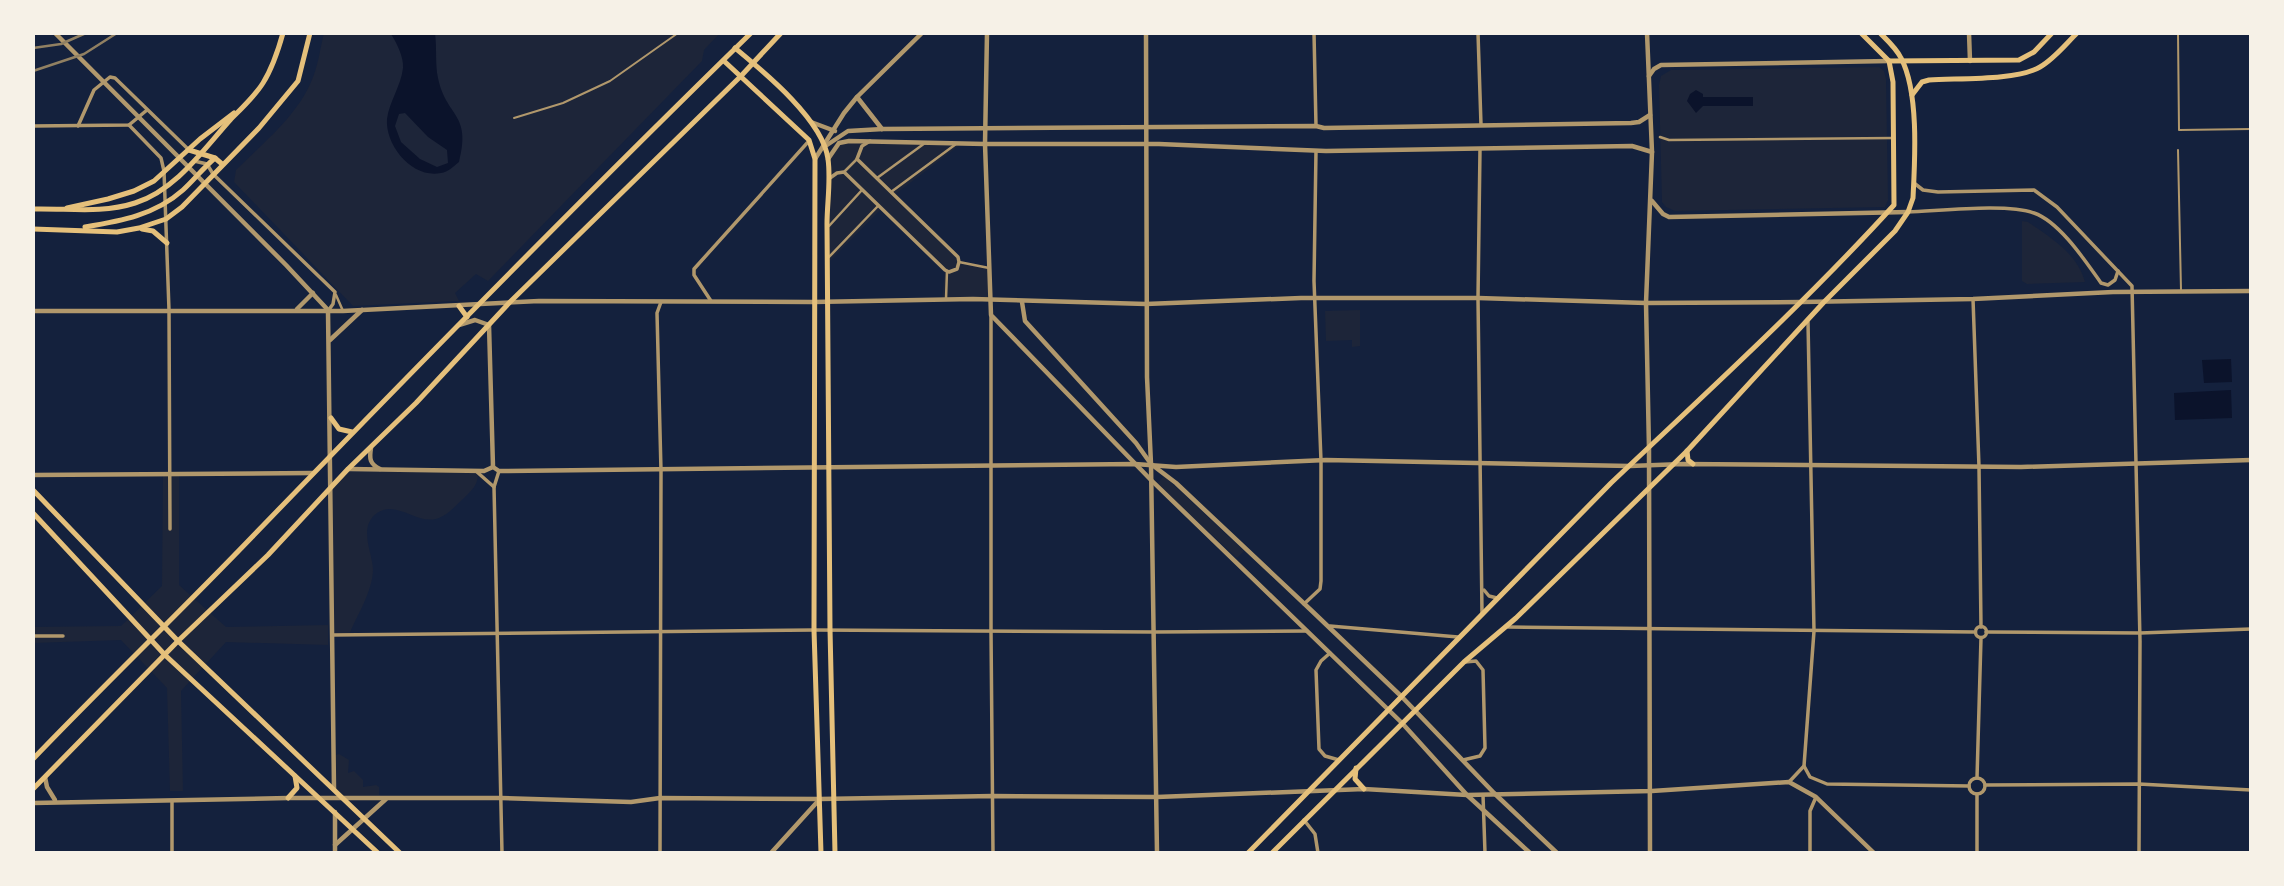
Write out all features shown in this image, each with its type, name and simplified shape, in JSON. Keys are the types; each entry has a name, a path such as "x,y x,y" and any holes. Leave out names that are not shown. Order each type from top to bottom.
{"main road":[{"path":"33,208 93,211 112,209 136,203 177,179 261,86 275,61 283,33"},
{"path":"33,229 117,232 166,219 183,207 259,128 298,82 310,33"},
{"path":"33,759 352,432 751,33"},
{"path":"33,789 178,641 268,555 510,302 741,76 781,33"},
{"path":"1248,853 1630,466 1802,302 1894,205 1893,82 1889,61 1861,33"},
{"path":"1272,853 1464,662 1516,618 1687,451 1824,302 1895,231 1908,212 1913,198 1912,95 1903,61 1880,33"},
{"path":"1889,61 2019,60 2034,52 2052,33"},
{"path":"1912,95 1922,82 1929,80 2022,74 2039,68 2059,53 2077,33"},
{"path":"735,48 789,96 817,131 828,159 830,629 835,853"},
{"path":"2034,52 2039,68"},
{"path":"724,61 809,140 815,159 814,629 821,853"},
{"path":"65,208 108,199 154,181 245,104"},
{"path":"189,150 215,158 222,164"},
{"path":"75,229 134,218 166,202 183,190 215,158"},
{"path":"139,228 153,230 167,243"},
{"path":"459,306 467,317"},
{"path":"331,418 339,429 352,432"},
{"path":"1687,451 1688,460 1693,464"},
{"path":"33,490 178,641 400,853"},
{"path":"33,513 165,655 378,853"},
{"path":"1356,768 1356,781 1364,789"},
{"path":"288,798 297,788 293,773"}],"street":[{"path":"55,33 313,292 328,311 334,790"},
{"path":"815,159 857,97 922,33"},
{"path":"986,33 985,144 991,315 990,631 993,853"},
{"path":"1146,33 1146,304 1157,853"},
{"path":"1314,33 1316,127"},
{"path":"1478,33 1481,125"},
{"path":"1647,33 1652,152 1646,303 1650,486 1650,853"},
{"path":"1969,33 1970,61"},
{"path":"1649,76 1661,65 1889,61"},
{"path":"78,126 94,90 110,77 115,78 189,150"},
{"path":"857,97 883,129"},
{"path":"33,127 129,125 147,110"},
{"path":"810,122 843,133 883,129 1631,124 1650,115"},
{"path":"129,125 161,158 164,171 169,310 170,529"},
{"path":"824,147 843,133"},
{"path":"1660,137 1670,140 1894,138"},
{"path":"711,301 694,275 694,269 808,145 809,140"},
{"path":"828,159 839,143 871,141 1147,144 1316,150 1632,146 1652,152"},
{"path":"828,179 844,172 857,159 862,146 871,141"},
{"path":"877,178 925,143"},
{"path":"891,192 957,144"},
{"path":"1480,149 1478,298 1482,616"},
{"path":"1304,604 1320,589 1321,580 1321,461 1315,298 1316,150"},
{"path":"857,159 958,257 957,268 947,271"},
{"path":"194,161 207,164 214,174 335,292 343,311"},
{"path":"844,172 947,271 946,300"},
{"path":"1914,183 1923,190 1938,192 2034,190 2057,207 2132,286 2140,633 2139,853"},
{"path":"827,229 862,190"},
{"path":"1651,200 1669,217 2015,210 2036,213 2066,236 2101,283 2108,285 2115,280 2118,271"},
{"path":"827,259 879,206"},
{"path":"959,262 989,268"},
{"path":"33,311 343,311 510,302 990,300 1146,304 1315,298 1478,298 1646,303 1824,302 2251,291"},
{"path":"296,310 313,292"},
{"path":"328,311 333,304 335,292"},
{"path":"1973,299 1981,627 1986,632 2140,633 2251,629"},
{"path":"660,853 662,471 657,313 661,302"},
{"path":"1021,302 1025,321 1136,443 1151,464 1176,483 1328,626 1415,710 1494,793 1558,853"},
{"path":"330,341 363,309"},
{"path":"991,315 1151,480 1389,710 1467,795 1530,853"},
{"path":"457,326 475,320 489,325 493,467"},
{"path":"1808,320 1814,631 1804,766 1810,777 1827,784 1969,786"},
{"path":"371,446 370,460 381,470"},
{"path":"493,467 499,471 662,471 991,464 1151,464 1176,467 1321,461 1480,461 1630,466 1693,464 1979,467 2251,460"},
{"path":"348,469 484,471 493,467"},
{"path":"476,471 494,487"},
{"path":"499,471 494,487 502,853"},
{"path":"33,475 313,473"},
{"path":"1482,589 1489,596 1499,599"},
{"path":"1516,618 1523,626"},
{"path":"1328,626 1461,637"},
{"path":"1506,627 1975,632 1981,627"},
{"path":"332,635 814,629 1307,631"},
{"path":"1975,632 1981,638"},
{"path":"1977,778 1981,638 1986,632"},
{"path":"33,636 64,636"},
{"path":"1330,653 1316,670 1319,749 1325,756 1339,760"},
{"path":"1463,760 1480,756 1485,748 1483,670 1476,661 1464,662"},
{"path":"1789,782 1804,766"},
{"path":"45,777 47,787 56,801"},
{"path":"1969,786 1971,781 1982,779 1985,785 1982,792 1977,794"},
{"path":"33,803 288,798 500,798 631,802 660,798 1157,797 1364,789 1467,795 1652,791 1789,782 1816,797 1874,853"},
{"path":"1985,785 2139,784 2251,790"},
{"path":"1969,786 1977,794"},
{"path":"1483,793 1485,853"},
{"path":"1977,794 1977,853"},
{"path":"1810,853 1809,818 1816,797"},
{"path":"335,845 387,799"},
{"path":"771,853 820,799"},
{"path":"172,801 172,853"},
{"path":"335,811 335,853"},
{"path":"1304,820 1315,834 1318,853"}],"lane":[{"path":"514,118 563,103 610,81 678,33"},
{"path":"2178,33 2179,130 2251,130"},
{"path":"2178,150 2181,292"}],"shaded area":[{"path":"324,33 720,33 704,50 702,61 488,281 476,274 455,293 459,301 353,306 234,182 236,170 278,129 305,95 315,70"},
{"path":"390,33 435,33 438,78 446,101 460,124 462,134 459,162 444,172 431,174 411,166 396,150 391,140 387,119 403,64","holes":["405,113 428,137 447,150 448,163 437,167 420,159 401,142 395,126 399,114"]},
{"path":"1879,67 1884,71 1886,79 1888,200 1885,207 1675,211 1662,202 1661,76 1671,70"},
{"path":"1696,90 1703,94 1703,97 1753,97 1753,106 1703,106 1696,113 1687,101 1690,94"},
{"path":"839,143 961,144 894,195 960,261 989,267 990,300 942,300 945,270 882,208 827,264 828,159"},
{"path":"2022,221 2028,222 2070,254 2085,282 2027,284 2022,281"},
{"path":"1360,310 1360,346 1352,347 1352,340 1326,341 1325,311"},
{"path":"2231,359 2232,382 2204,383 2202,360"},
{"path":"2231,390 2232,418 2175,420 2174,393"},
{"path":"345,472 474,472 478,476 469,493 439,518 423,519 392,509 377,513 371,519 367,532 373,569 368,594 349,635 332,635 332,488"},
{"path":"163,476 179,476 179,585 226,627 328,625 328,645 226,642 181,691 183,791 170,791 167,688 121,640 33,643 33,627 121,626 162,586"},
{"path":"1164,476 1244,551 1237,558 1157,484"},
{"path":"339,754 349,760 348,773 354,771 363,780 363,787 379,787 379,795 387,799 344,799 334,790 335,755"}],"railway":[{"path":"33,48 61,44 86,33"},
{"path":"33,71 84,54 117,33"}]}
